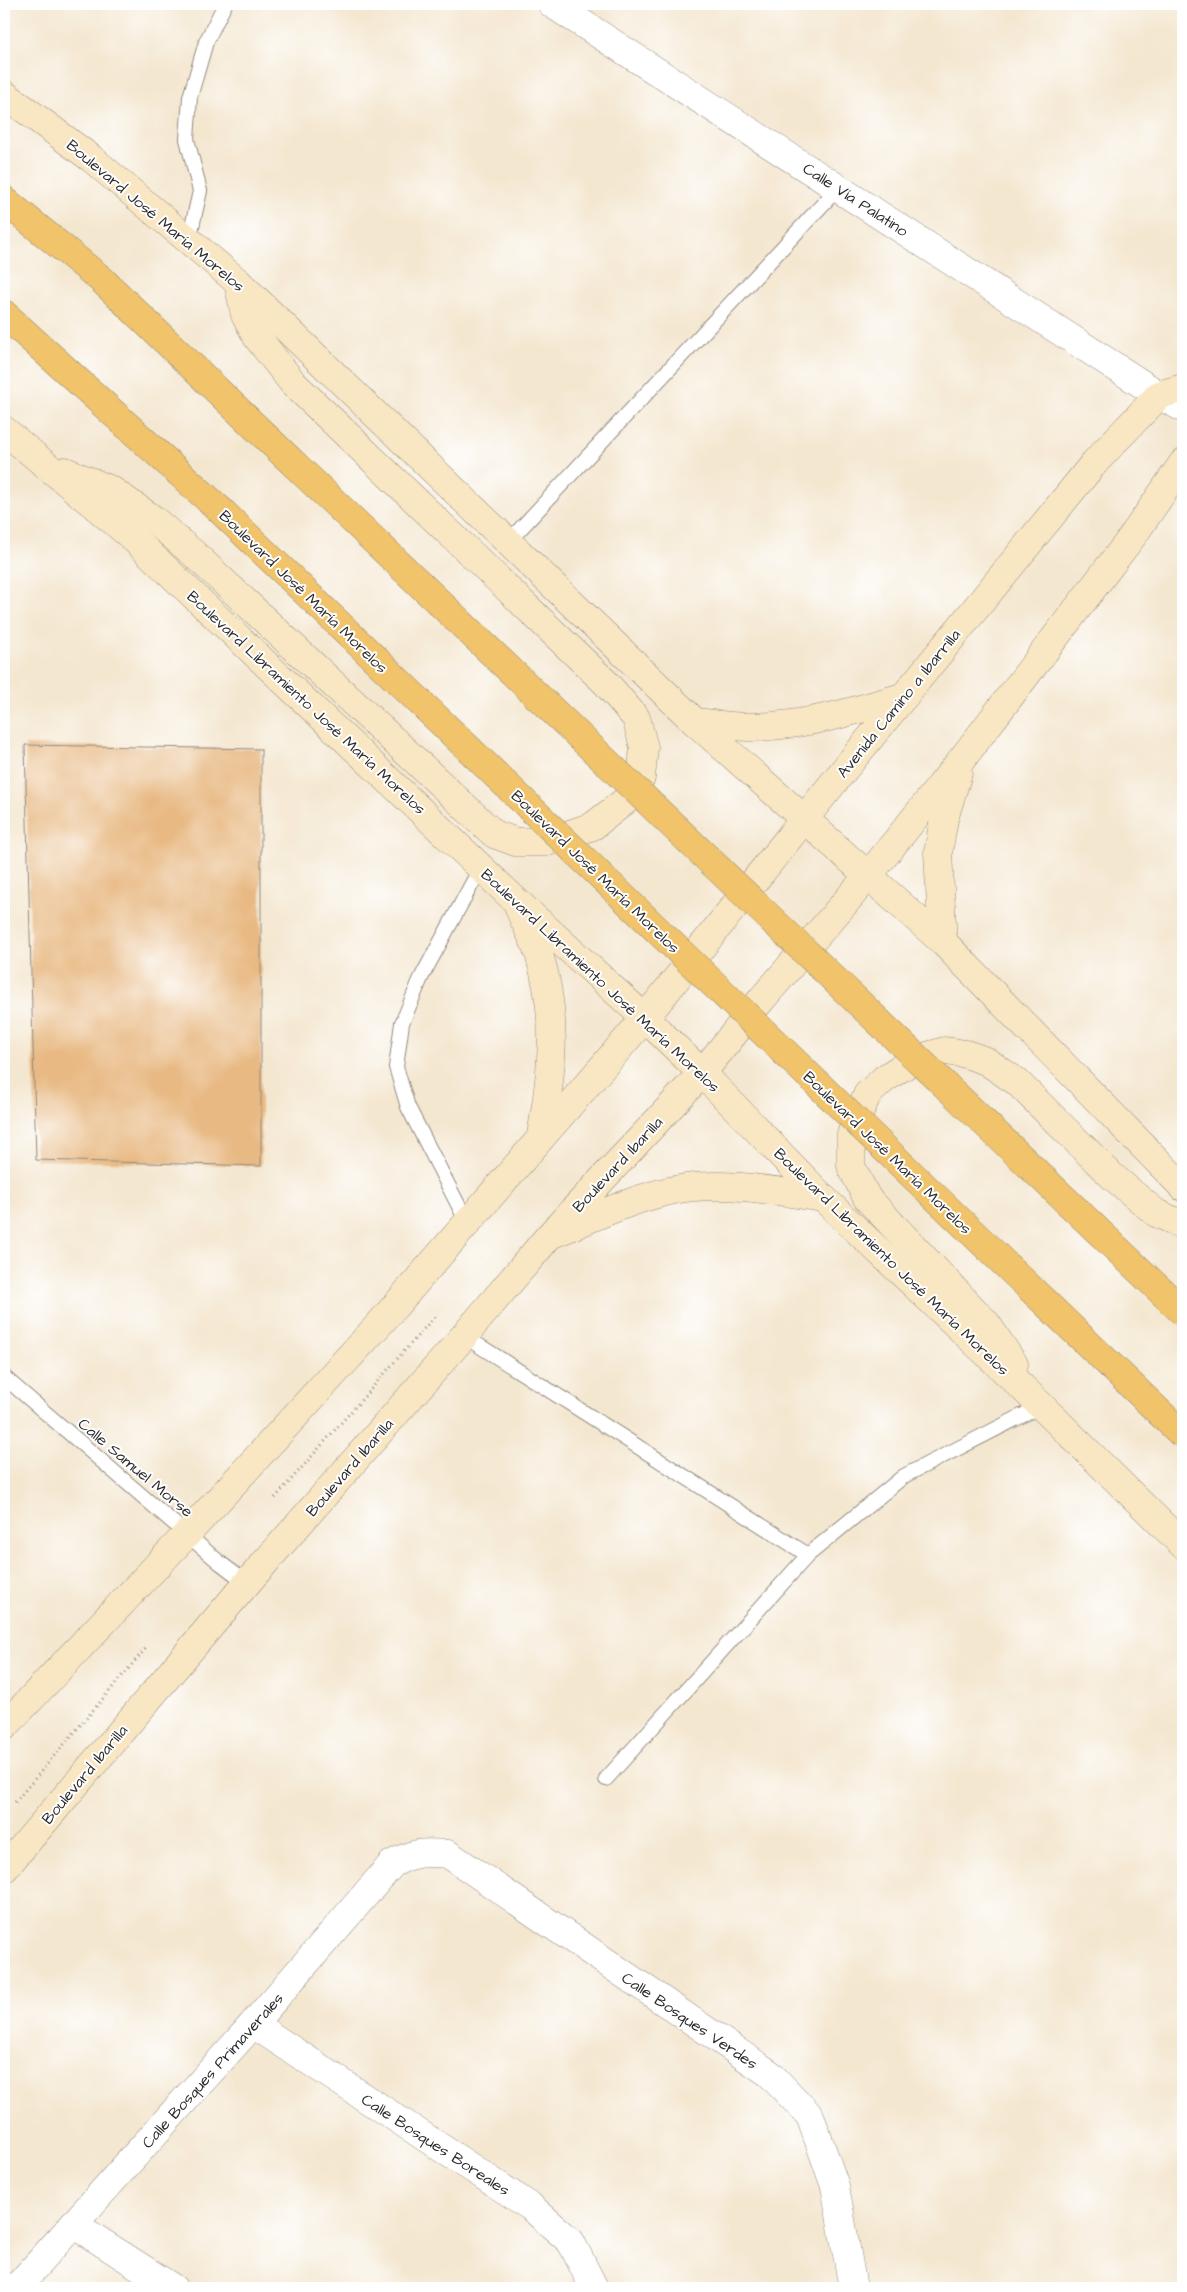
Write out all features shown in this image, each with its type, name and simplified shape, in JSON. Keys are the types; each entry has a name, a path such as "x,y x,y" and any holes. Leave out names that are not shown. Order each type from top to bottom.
{"main road":[{"path":"4,200 102,280 1183,1312"},
{"name":"Boulevard José María Morelos","path":"4,314 219,510 1183,1435"}],"street":[{"name":"Calle Vía Palatino","path":"552,4 838,188 1171,392 1183,408"},
{"name":"Boulevard José María Morelos","path":"4,94 92,159 238,282 695,722 804,819"},
{"path":"40,461 110,490 180,542 494,834 516,842 547,842 593,826 625,800 641,778 644,747 636,718 606,683 293,384 257,337 244,315 238,282"},
{"name":"Avenida Camino a Ibarrilla","path":"645,1018 804,819 1095,462 1171,392"},
{"name":"Boulevard Libramiento José María Morelos","path":"4,430 132,538 515,900 645,1018 702,1073 823,1198 1033,1398 1183,1546"},
{"path":"702,1073 762,999 868,876 962,759 1132,537 1183,463"},
{"path":"695,722 751,727 796,724 839,716 905,696"},
{"path":"943,942 938,853 944,819 962,759"},
{"path":"804,819 943,942 1183,1187"},
{"path":"515,900 538,953 548,988 553,1033 551,1077 541,1136"},
{"path":"4,1727 187,1534 383,1320 645,1018"},
{"path":"1033,1398 1012,1359 987,1324 866,1198 851,1166 851,1134 866,1095 884,1079 912,1060 945,1051 966,1054 986,1061 1017,1082 1112,1176 1156,1213 1183,1225"},
{"name":"Boulevard Ibarilla","path":"4,1869 247,1583 464,1336 549,1236 702,1073"},
{"path":"549,1236 674,1190 716,1186 823,1198"},
{"name":"Calle Bosques Primaverales","path":"16,2288 253,2024 392,1864 409,1854"},
{"name":"Calle Bosques Verdes","path":"409,1854 448,1854 770,2074 810,2116 835,2186 853,2288"},
{"name":"Calle Bosques Boreales","path":"253,2024 531,2207 571,2242 594,2288"},
{"path":"73,2224 173,2288"}],"lane":[{"path":"189,240 200,191 187,138 190,96 206,42 225,4"},
{"path":"508,542 838,188"},
{"path":"467,1222 408,1107 396,1067 402,1023 421,978 481,867"},
{"path":"464,1336 808,1555"},
{"name":"Calle Samuel Morse","path":"4,1377 219,1562 247,1583"},
{"path":"606,1779 808,1555 904,1476 1033,1398"}],"path":[{"path":"271,1503 440,1311"},
{"path":"10,1809 150,1643"}],"building":[{"path":"25,745 261,749 261,1166 36,1160"}]}
